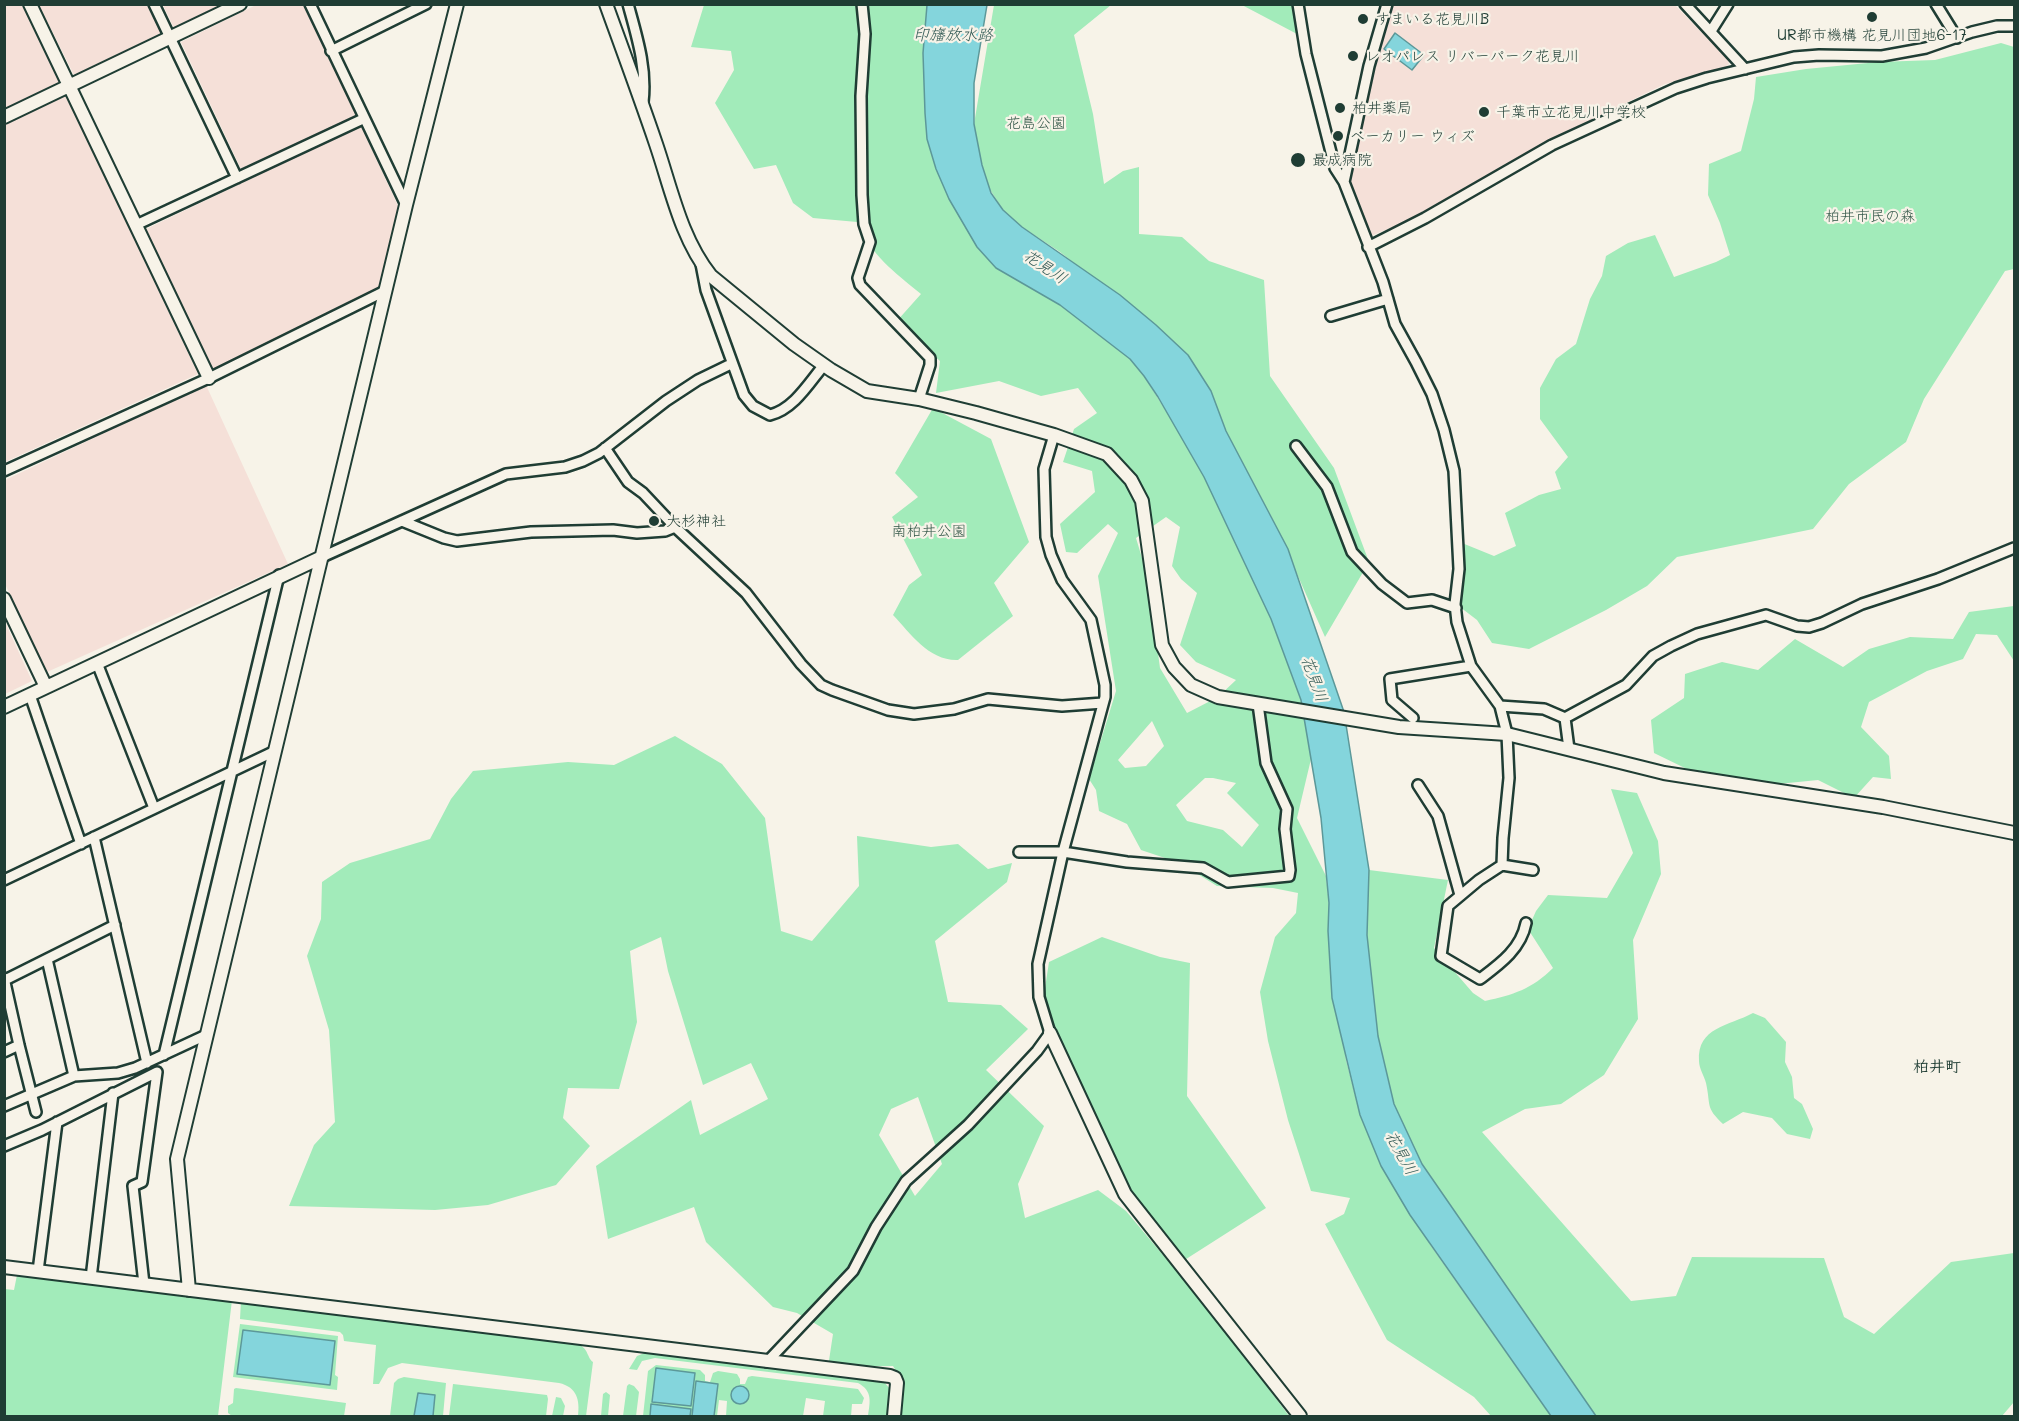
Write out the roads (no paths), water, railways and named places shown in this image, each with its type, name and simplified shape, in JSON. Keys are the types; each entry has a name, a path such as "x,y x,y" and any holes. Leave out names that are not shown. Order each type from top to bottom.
{"street":[{"path":"30,4 209,378"},
{"path":"154,4 237,178"},
{"path":"4,117 240,4"},
{"path":"309,4 406,205"},
{"path":"332,51 426,4"},
{"path":"189,1290 177,1159 385,291 457,4"},
{"path":"606,4 643,105 687,238 701,264 711,276 794,344 867,391 919,399 1054,435 1107,454 1131,480 1137,491 1145,514 1162,645 1174,667 1191,686 1218,697 1399,727 1507,735 1664,773 1883,807 2014,833"},
{"path":"628,4 644,68 643,105"},
{"path":"862,4 865,34 861,96 862,195 864,224 870,242 858,278 860,285 930,358 930,365 919,399"},
{"path":"1298,4 1303,40 1335,168 1344,182 1383,282 1395,324 1432,394 1454,471 1459,569 1457,622 1471,666 1500,706 1507,735 1509,778 1502,865"},
{"path":"1344,182 1369,66 1387,4"},
{"path":"1685,4 1745,69"},
{"path":"1710,31 1728,4"},
{"path":"1936,4 1957,38"},
{"path":"1368,247 1425,218 1552,145 1643,102 1696,81 1794,57 1882,56 1926,48 1997,26 2014,26"},
{"path":"136,225 363,119"},
{"path":"701,264 706,290 732,364 744,395 753,406 770,415 779,413 791,404 824,365"},
{"path":"4,471 209,378 385,291"},
{"path":"1331,316 1388,299"},
{"path":"4,707 279,575 506,474 565,466 583,461 605,448 666,401 698,380 732,364"},
{"path":"1054,435 1044,469 1046,537 1062,580 1090,620 1105,685 1103,703 1063,852 1038,964 1039,997 1050,1033 1125,1194 1300,1416"},
{"path":"1296,446 1327,487 1352,552 1382,584 1407,603 1432,600 1456,608"},
{"path":"605,448 628,482 643,493 675,527 746,593 821,685 888,710 914,714 954,709 988,699 1062,706 1103,703"},
{"path":"402,521 457,541 531,532 613,530 637,533 665,531 675,527"},
{"path":"1565,718 1626,685 1653,656 1697,634 1766,615 1797,626 1809,627 1862,604 1938,579 2014,548"},
{"path":"164,1055 279,575"},
{"path":"4,600 46,687"},
{"path":"97,663 154,808"},
{"path":"1413,718 1392,700 1390,679 1471,666"},
{"path":"30,695 81,843"},
{"path":"1020,852 1063,852 1127,862 1203,868 1228,882 1289,876 1285,829 1287,809 1266,763 1263,705"},
{"path":"1500,706 1544,709 1565,718"},
{"path":"1565,718 1569,749"},
{"path":"4,880 275,751"},
{"path":"1418,784 1438,816 1460,895"},
{"path":"94,837 147,1063"},
{"path":"1526,922 1520,942 1503,961 1479,979 1442,956 1448,906 1502,865 1533,870"},
{"path":"36,1112 6,997 5,979 115,925"},
{"path":"47,959 74,1077"},
{"path":"767,1362 853,1271 876,1227 906,1181 969,1125 1037,1051 1050,1033"},
{"path":"4,1106 74,1077 118,1074 206,1035"},
{"path":"4,1052 19,1045"},
{"path":"4,1146 157,1072 142,1182 133,1186 144,1284"},
{"path":"91,1278 113,1093"},
{"path":"38,1271 57,1122"},
{"path":"4,1267 895,1378 897,1383 894,1416"}],"water":[{"name":"印旛放水路","path":"927,5 987,5 974,83 974,124 982,165 991,193 1003,210 1022,227 1120,295 1188,355 1211,391 1226,431 1288,549 1344,712 1369,870 1367,935 1378,1036 1394,1104 1422,1164 1596,1416 1551,1416 1410,1215 1381,1166 1360,1115 1332,998 1328,931 1329,903 1321,818 1301,700 1271,619 1204,477 1144,376 1130,359 1060,305 996,268 977,247 949,199 936,169 927,139 923,53"},
{"path":"1395,33 1424,55 1412,70 1384,49"},
{"path":"243,1330 335,1341 330,1385 237,1374"},
{"path":"656,1368 695,1373 691,1406 652,1402"},
{"path":"696,1381 718,1384 714,1416 692,1416"},
{"path":"736,1386 744,1386 749,1391 747,1402 736,1404 731,1399 731,1391"},
{"path":"418,1393 435,1395 433,1416 414,1416"},
{"path":"651,1404 691,1409 690,1416 650,1416"}],"place":[{"name":"UR都市機構 花見川団地6-17","path":"1872,17"},
{"name":"すまいる花見川B","path":"1363,19"},
{"name":"レオパレス リバーパーク花見川","path":"1353,56"},
{"name":"柏井薬局","path":"1340,108"},
{"name":"千葉市立花見川中学校","path":"1484,112"},
{"name":"ベーカリー ウィズ","path":"1338,136"},
{"name":"最成病院","path":"1298,160"},
{"name":"大杉神社","path":"654,521"}],"district":[{"name":"柏井町","path":"1937,1067"}],"park label":[{"name":"花島公園","path":"1036,123"},
{"name":"柏井市民の森","path":"1870,216"},
{"name":"南柏井公園","path":"929,531"}],"water label":[{"name":"花見川","path":"1045,267"},
{"name":"花見川","path":"1314,679"},
{"name":"花見川","path":"1401,1153"}]}
